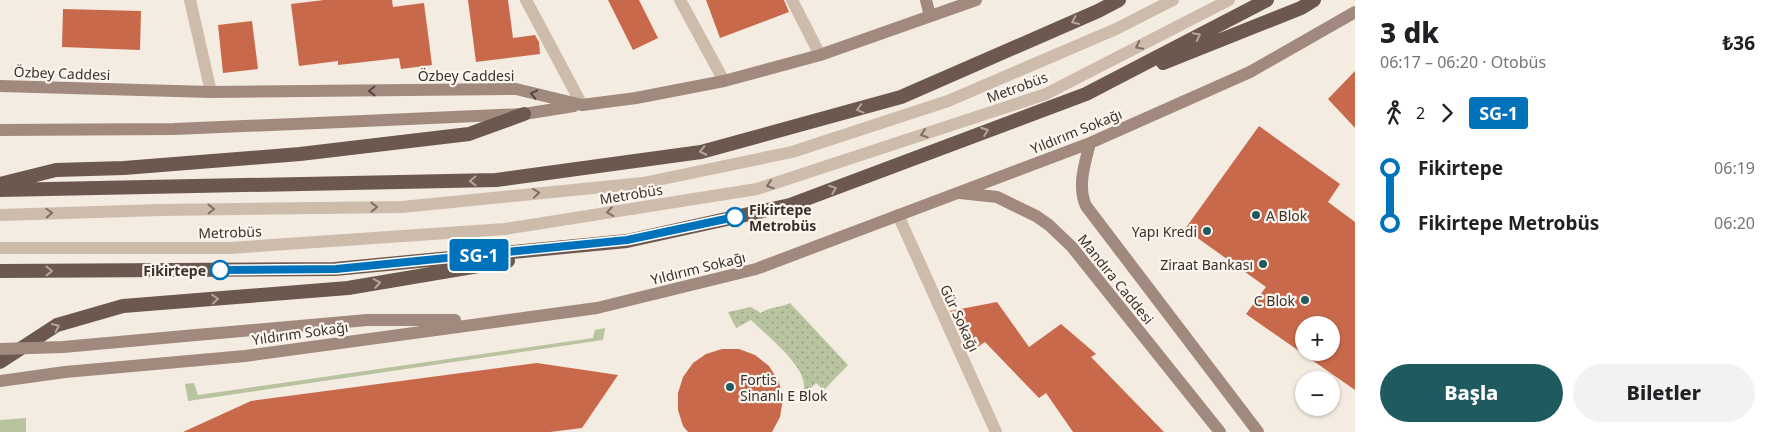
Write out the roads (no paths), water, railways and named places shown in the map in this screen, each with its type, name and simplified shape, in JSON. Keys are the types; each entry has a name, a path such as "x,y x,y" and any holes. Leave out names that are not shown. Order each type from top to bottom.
{"highway":[{"path":"0,190 496,180 701,152 902,97 1119,0"},
{"path":"1086,94 1267,0"},
{"path":"0,362 57,326 123,306 348,288 627,240 790,205 1086,94 1301,8 1314,0"},
{"path":"0,184 56,170 124,168 300,154 468,134 524,114"},
{"path":"0,271 336,269 627,240"}],"main road":[{"path":"926,0 930,16"},
{"name":"Özbey Caddesi","path":"0,86 211,92 516,89 582,105 636,98 724,81 820,55 976,0"},
{"name":"Yıldırım Sokağı","path":"0,381 65,372 245,356 597,308 756,269 1090,143 1250,72 1355,12"},
{"path":"0,130 174,129 524,114 582,105"},
{"name":"Mandıra Caddesi","path":"1090,143 1083,168 1083,199 1086,206 1258,432"},
{"name":"Mandıra Caddesi","path":"957,193 997,197 1036,216 1049,225 1072,247 1220,432"},
{"path":"0,349 64,346 367,320 507,320"}],"street":[{"path":"190,0 211,92"},
{"path":"526,0 582,105"},
{"path":"680,0 724,81"},
{"path":"792,0 820,55"},
{"name":"Metrobüs","path":"0,215 402,206 643,183 792,152 948,101 1116,28 1173,0"},
{"name":"Metrobüs","path":"0,248 230,248 505,229 757,189 1046,94 1229,0"},
{"name":"Gür Sokağı","path":"898,215 996,432"}],"place":[{"name":"A Blok","path":"1256,215"},
{"name":"Fikirtepe Metrobüs","path":"735,217"},
{"name":"Yapı Kredi","path":"1207,231"},
{"name":"Ziraat Bankası","path":"1263,264"},
{"name":"Fikirtepe","path":"220,270"},
{"name":"C Blok","path":"1305,300"},
{"name":"Fortis Sinanlı E Blok","path":"730,387"}]}
